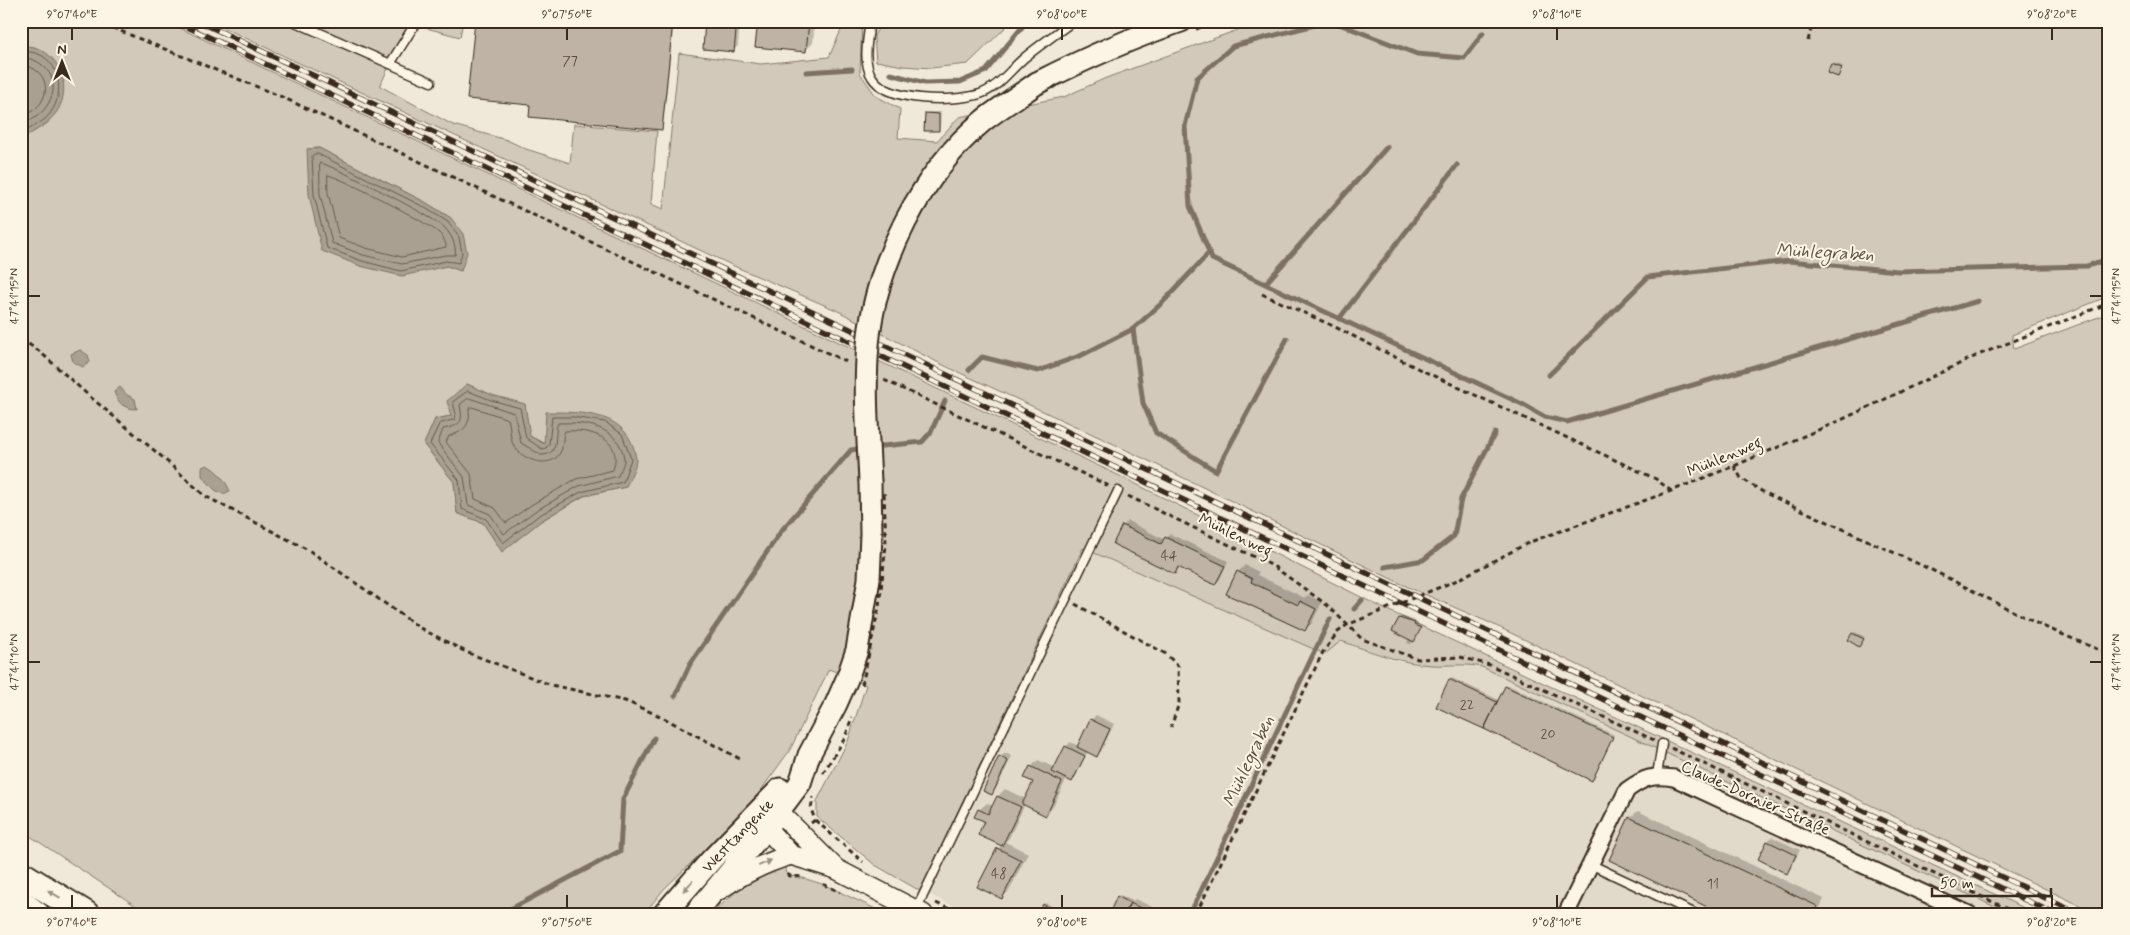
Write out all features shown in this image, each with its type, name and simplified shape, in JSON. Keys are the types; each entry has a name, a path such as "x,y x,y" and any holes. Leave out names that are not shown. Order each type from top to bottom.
{"highway":[{"path":"21,874 86,914"}],"main road":[{"name":"Westtangente","path":"695,914 712,895 769,817 809,755 836,704 856,686 857,650 869,579 872,534 867,395 868,345 871,320 881,281 900,232 931,179 953,152 984,121 1096,53 1181,21"},
{"name":"Westtangente","path":"664,914 712,859 769,817"},
{"path":"21,902 37,914"}],"street":[{"name":"Claude-Dornier-Straße","path":"1566,914 1627,790 1642,780 1657,775 1674,778 1969,914"},
{"path":"769,817 802,834 836,869"},
{"path":"769,817 791,855"},
{"path":"712,895 743,874 770,861 791,855 836,869 920,907"}],"lane":[{"path":"293,21 431,82"},
{"path":"390,64 417,21"},
{"path":"870,21 866,56 872,77 883,87 918,99 942,99 981,94 995,85 1024,58 1073,21"},
{"path":"920,907 1118,491"},
{"path":"1657,775 1662,744"},
{"path":"1590,864 1696,914"}],"path":[{"path":"96,21 282,97 851,364"},
{"path":"1808,41 1813,21"},
{"path":"1041,88 1061,83"},
{"path":"1262,294 1656,479 1672,491"},
{"name":"Mühlenweg","path":"1196,914 1323,652 1338,632 1348,625 1456,582 1530,542 1672,491 1734,466 1839,421 1978,355 2109,303"},
{"path":"21,339 38,351 205,496 310,551 420,628 466,652 551,685 625,701 660,716 742,760"},
{"name":"Mühlenweg","path":"880,384 879,376 935,405 1273,566 1327,605 1348,625"},
{"path":"1734,466 1741,478 1763,492 1938,573 2038,624 2109,654"},
{"path":"856,686 879,607 886,545 884,490"},
{"path":"1066,599 1166,654 1178,666 1179,703 1171,727"},
{"path":"1348,625 1362,639 1418,658 1460,657 1490,665 1662,744 2018,914"},
{"path":"820,779 845,738 853,712"},
{"path":"815,792 811,810 815,820 865,864"},
{"path":"802,834 815,820"},
{"path":"791,855 785,872 790,876 810,880"},
{"path":"816,882 842,893"},
{"path":"920,907 961,914"}],"shaded area":[{"path":"21,21 165,21 1124,478 1385,609 2037,914 2010,914 1482,667 1408,662 1341,641 1325,654 1083,548 920,891 875,865 817,817 817,801 848,741 866,685 829,669 790,750 748,808 664,889 644,914 148,914 21,830 21,139 48,123 64,82 35,47 21,46","holes":["319,148 425,202 451,218 461,271 447,266 307,149","467,384 492,395 530,436 626,487 584,496 541,521 502,551 483,523 457,513 454,482 424,445 435,419 451,416"]},
{"path":"209,21 463,21 460,37 415,25 390,64 380,86 453,125 507,140 526,149 570,163 574,124 657,131 651,204 663,209 679,53 761,64 829,57 842,28 862,22 860,73 876,96 900,109 898,138 937,141 959,117 1064,97 1106,78 1262,21 2109,21 2109,296 2012,335 2014,349 2109,313 2109,914 2098,914 1490,623 1408,587 1116,445 943,365 836,310 736,267"},
{"path":"882,21 1012,21 968,64 931,68 903,66 876,61 874,36"},
{"path":"1083,548 1325,654 1341,641 1396,661 1434,665 1467,664 1482,667 2010,914 970,914 926,893"},
{"path":"791,855 785,872 790,876 825,885 886,914 712,914 742,886"}],"water":[{"path":"21,46 37,48 52,58 61,74 64,92 62,101 54,115 41,127 21,139"},
{"path":"319,148 425,202 451,218 463,234 467,253 461,271 447,266 402,276 360,266 322,251 309,195 307,149"},
{"path":"80,350 88,355 90,362 83,367 73,362 71,354"},
{"path":"467,384 492,395 525,404 530,436 544,444 546,412 589,414 602,417 614,423 624,431 632,443 636,458 634,469 626,487 583,496 541,521 502,552 483,523 457,513 454,482 424,444 435,419 451,416 447,401"},
{"path":"120,387 127,395 135,399 137,409 125,407 117,399 114,392"},
{"path":"207,465 221,476 230,491 223,494 215,490 202,476 202,467"}],"building":[{"path":"475,21 673,21 662,130 529,117 530,105 467,99"},
{"path":"705,21 737,21 734,52 703,49"},
{"path":"758,21 809,22 806,52 755,47"},
{"path":"1831,64 1842,68 1838,77 1827,73"},
{"path":"925,113 939,114 939,131 924,131"},
{"path":"1122,525 1161,544 1165,537 1225,566 1215,585 1178,567 1175,574 1113,544"},
{"path":"1237,571 1252,579 1251,582 1298,605 1300,601 1316,609 1305,631 1226,594"},
{"path":"1399,618 1415,623 1414,625 1421,628 1414,642 1392,631"},
{"path":"1852,633 1864,639 1859,647 1848,640"},
{"path":"1449,679 1497,702 1484,729 1436,707"},
{"path":"1505,686 1613,737 1592,781 1484,729"},
{"path":"1090,719 1110,729 1097,757 1077,747"},
{"path":"1065,746 1085,756 1072,782 1052,772"},
{"path":"999,756 1008,761 992,795 983,791"},
{"path":"1030,766 1062,782 1046,816 1022,804 1033,782 1024,778"},
{"path":"997,796 1021,807 1002,846 978,835 984,821 974,817 978,809 988,814"},
{"path":"1629,817 1817,906 1814,914 1722,914 1609,860"},
{"path":"1767,841 1796,855 1787,874 1758,859"},
{"path":"997,848 1021,860 1002,899 977,887"},
{"path":"1117,896 1130,903 1124,914 1109,914"},
{"path":"1130,903 1153,914 1124,914"},
{"path":"1043,904 1056,911 1055,914 1039,913"}],"waterway":[{"path":"891,74 925,83 960,82 986,71 1027,21"},
{"path":"1330,21 1233,46 1197,78 1185,126 1190,206 1212,259 1522,404 1545,417 1567,422 1978,301"},
{"path":"1331,21 1417,54 1464,58 1483,33"},
{"path":"806,72 852,69"},
{"path":"1265,284 1387,147"},
{"path":"1339,319 1457,165"},
{"path":"969,370 982,357 1038,371 1082,355 1133,329 1162,303 1209,253"},
{"name":"Mühlegraben","path":"1549,375 1648,277 1789,261 1898,271 2087,266 2109,259"},
{"path":"1133,329 1143,403 1156,433 1216,471 1287,339"},
{"path":"873,447 922,442 931,432 945,401"},
{"name":"Mühlegraben","path":"1385,567 1423,560 1454,536 1461,499 1495,433"},
{"path":"675,696 690,664 782,530 851,450 865,448"},
{"name":"Mühlegraben","path":"1354,609 1362,600"},
{"name":"Mühlegraben","path":"1190,914 1330,619"},
{"path":"501,914 620,851 623,799 654,738"}],"railway":[{"path":"175,21 2055,914"},
{"path":"198,21 1392,585 2079,914"}]}
